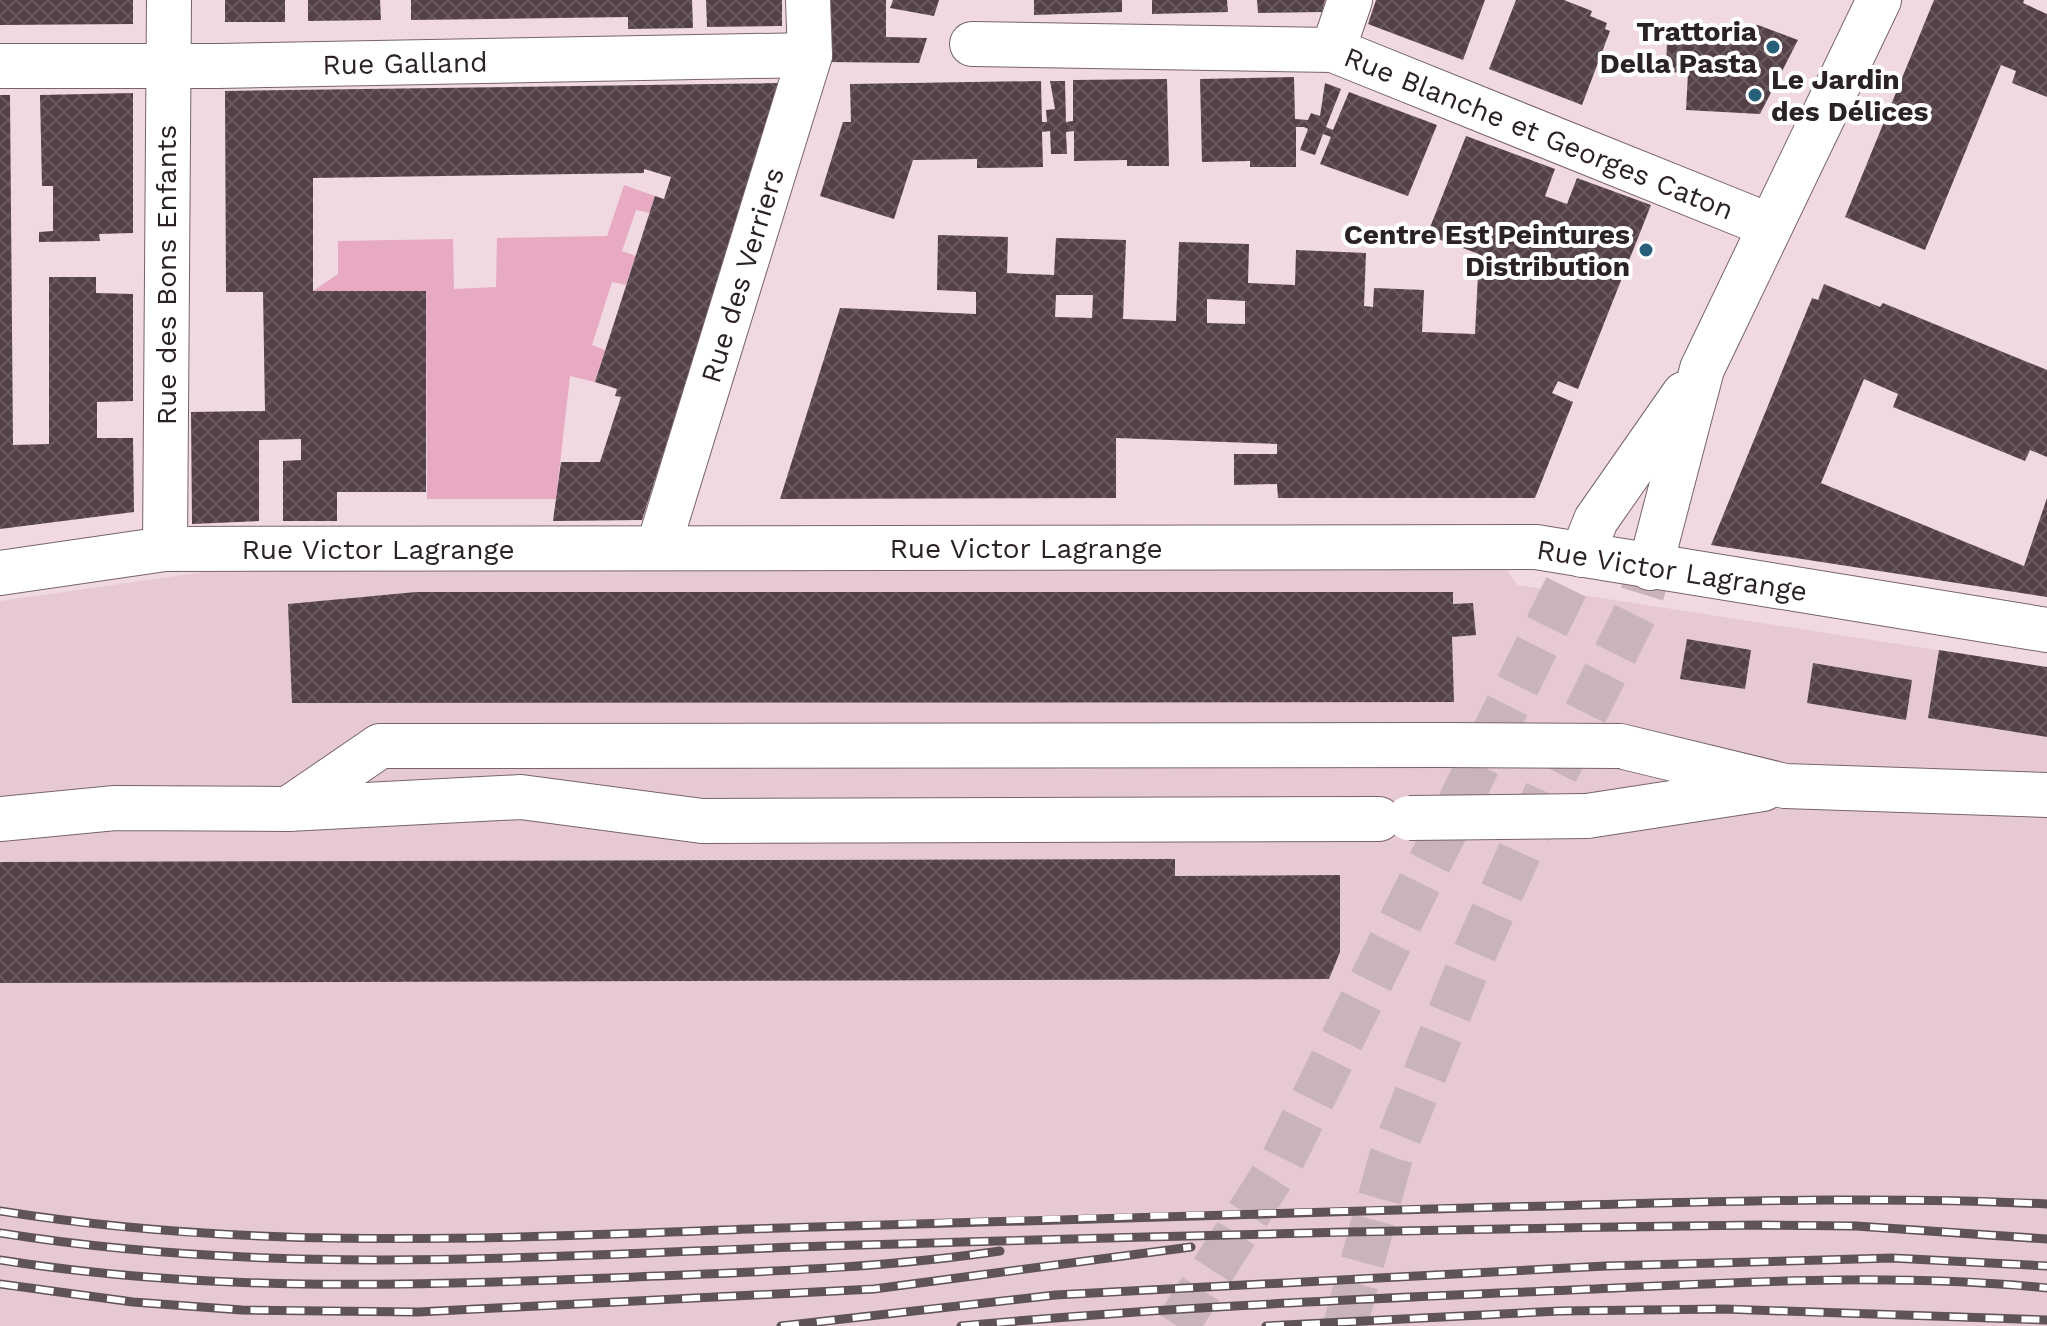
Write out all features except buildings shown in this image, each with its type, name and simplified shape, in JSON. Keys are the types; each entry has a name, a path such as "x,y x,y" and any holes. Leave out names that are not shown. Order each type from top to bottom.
{"street":[{"name":"Rue des Bons Enfants","path":"165,549 169,0"},
{"name":"Rue des Verriers","path":"658,548 810,55 808,0"},
{"path":"1333,50 1350,0"},
{"path":"1650,568 1702,369 1768,225 1879,0"},
{"name":"Rue Blanche et Georges Caton","path":"972,44 1333,50 1768,225"},
{"name":"Rue Galland","path":"0,66 167,67 810,55"},
{"path":"1582,555 1596,520 1702,369"},
{"name":"Rue Victor Lagrange","path":"0,573 165,549 1511,546 2047,630"},
{"path":"288,809 380,746 1620,746 1785,786"},
{"path":"0,819 115,808 288,809 521,797 702,821 1587,816 1785,786 2047,795"}],"shaded area":[{"path":"624,185 655,196 650,213 636,210 622,251 636,256 626,285 612,282 592,345 605,350 595,382 570,376 556,499 427,499 426,291 313,291 338,274 338,241 453,239 454,289 496,287 497,238 607,236"},
{"path":"1504,565 1517,585 2047,667 2047,1326 0,1326 0,601 245,566"}],"tunnel":[{"path":"1177,1326 1282,1161 1582,555"},
{"path":"1345,1326 1391,1157 1467,970 1550,784 1637,610 1650,568"}],"railway":[{"path":"0,1211 196,1233 390,1239 1706,1202 1910,1200 2047,1204"},
{"path":"0,1233 200,1255 398,1260 1157,1237 1760,1225 1856,1226 2047,1239"},
{"path":"0,1284 133,1302 242,1310 418,1312 874,1289 1191,1247"},
{"path":"0,1260 76,1270 228,1282 380,1284 805,1269 1000,1251"},
{"path":"781,1326 1055,1295 1606,1266 1892,1258 2047,1266"},
{"path":"961,1326 1265,1304 1749,1282 1928,1281 2047,1288"},
{"path":"1266,1326 1560,1311 1724,1309 2047,1320"}],"place":[{"name":"Trattoria Della Pasta","path":"1773,47"},
{"name":"Le Jardin des Délices","path":"1755,95"},
{"name":"Centre Est Peintures Distribution","path":"1646,250"}]}
